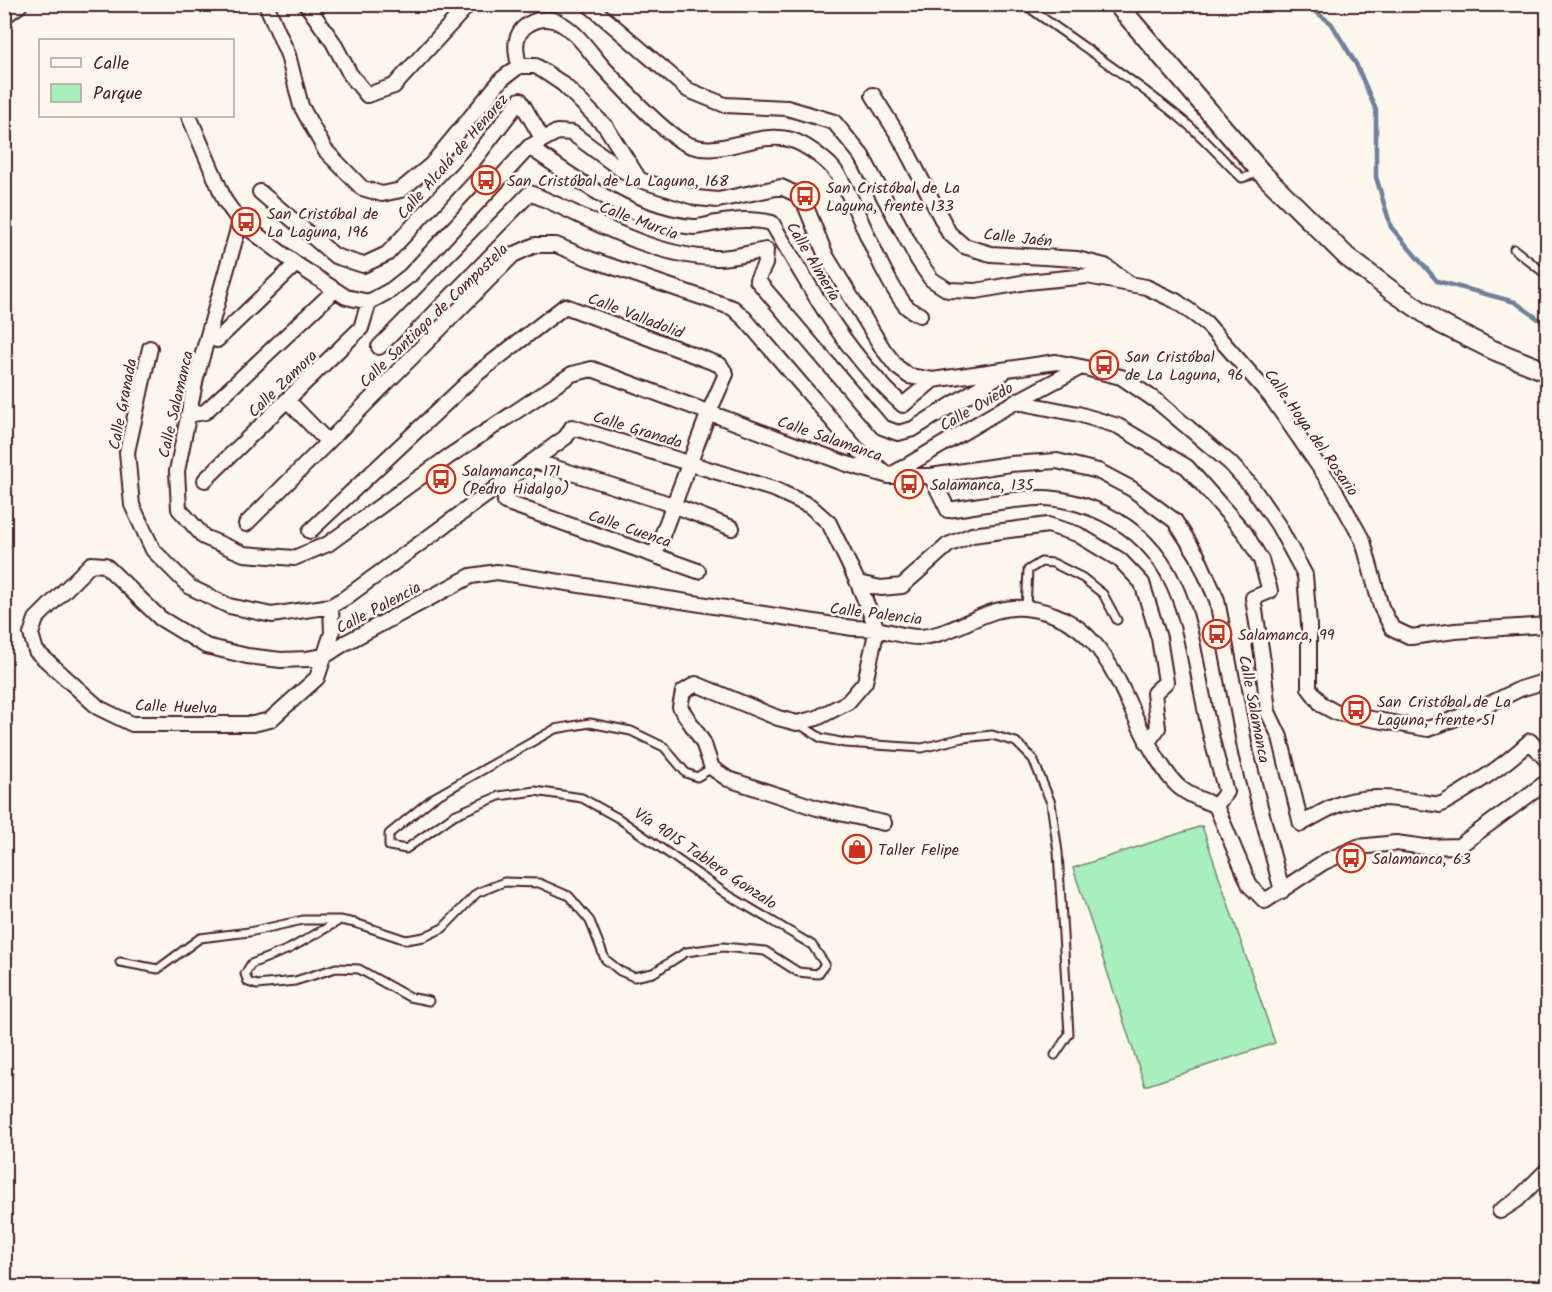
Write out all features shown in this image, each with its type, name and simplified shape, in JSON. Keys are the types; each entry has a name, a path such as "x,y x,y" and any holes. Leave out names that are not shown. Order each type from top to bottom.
{"street":[{"path":"4,14 18,4"},
{"path":"266,4 288,56 301,106 325,150 362,188 382,194 401,190 430,165 502,79 519,66 536,66 563,84 606,127 640,180"},
{"path":"306,4 333,42 350,74 367,95 394,86 469,4"},
{"name":"Calle Hoya del Rosario","path":"588,4 687,90 725,105 787,108 834,122 862,156 924,270 931,279 948,290 976,291 1027,282 1087,276 1146,287 1176,301 1206,323 1271,396 1333,488 1363,541 1381,607 1392,628 1411,637 1455,631 1548,625"},
{"path":"1117,4 1261,172 1347,257 1439,323 1493,350 1547,373"},
{"path":"519,66 515,42 524,27 538,19 553,20 574,33 650,114 681,141 700,150 728,147 762,139 787,139 813,150 833,168 848,192 906,307 920,315"},
{"name":"Calle Jaén","path":"873,95 900,138 949,232 964,246 991,254 1077,259 1105,266 1130,284"},
{"name":"Calle Alcalá de Henarez","path":"260,192 335,256 363,265 387,254 474,160 520,100 542,138"},
{"path":"189,117 225,201 240,222 296,264 346,297 369,302 391,290 410,275 529,147 557,132 572,133 622,170 640,180 697,198 718,200 781,187 796,194 804,202 826,256 883,349 897,367 909,376 933,380 1056,362 1081,366 1120,378 1158,402 1230,463 1252,487 1278,525 1305,575 1310,688 1322,705 1337,713 1428,729 1477,710 1520,689 1540,682 1548,684"},
{"name":"Calle Almería","path":"529,147 624,207 658,219 696,227 756,219 772,223 814,296 847,344 884,388 903,405 933,380"},
{"name":"Calle Murcia","path":"379,347 530,193 650,245 685,254 717,258 766,250 765,264 757,280 882,427 898,433 913,429 1009,369"},
{"name":"Calle Salamanca","path":"240,222 196,378 177,471 179,509 204,537 244,554 294,558 328,544 448,457 572,374 592,369 847,464 889,476 931,476 1010,464 1057,461 1098,471 1132,489 1175,521 1197,555 1217,600 1246,753 1282,891"},
{"name":"Calle Santiago de Compostela","path":"246,524 513,255 535,245 556,245 733,308 856,448 889,476"},
{"path":"209,337 217,340 296,264"},
{"path":"188,415 205,412 335,290"},
{"name":"Calle Zamora","path":"205,480 362,328 369,302"},
{"name":"Calle Valladolid","path":"310,531 478,373 565,306 720,364 726,374 709,412 655,554"},
{"name":"Calle Granada","path":"150,348 127,452 132,505 153,550 190,587 230,606 272,615 331,606 534,461 566,437 572,427 776,490 810,506 829,523 877,629"},
{"name":"Calle Oviedo","path":"889,476 1081,366"},
{"path":"288,401 328,442"},
{"path":"1017,402 1078,414 1118,426 1151,444 1187,467 1245,533 1261,560 1270,591 1253,598 1268,712 1280,737 1301,824 1342,803 1368,798 1440,805 1512,758 1530,741 1548,762"},
{"path":"534,461 673,505 732,528"},
{"path":"931,476 948,510 1040,497 1087,505 1114,518 1145,540 1162,561 1173,580 1187,616 1209,731 1226,792 1216,806 1250,886 1265,901 1324,862 1358,847 1396,843 1425,847 1459,846 1548,781"},
{"name":"Calle Cuenca","path":"508,478 505,502 698,571"},
{"path":"858,583 881,588 902,586 948,545 972,535 1048,525 1077,534 1120,560 1142,583 1160,638 1166,682 1154,693 1158,728 1147,742"},
{"name":"Calle Huelva","path":"91,564 105,565 160,618 206,645 247,656 281,660 325,656 317,678 270,720 253,724 132,724 99,708 36,651 31,634 36,619 91,564"},
{"name":"Calle Palencia","path":"325,656 471,576 497,572 919,637 942,633 970,619 1002,609 1026,608 1059,616 1087,635 1107,659 1147,742 1166,771 1183,790 1216,806"},
{"path":"325,656 332,633 331,606"},
{"path":"877,629 865,682 848,702 817,718 797,723 778,718 696,684 683,692 680,707 703,742 712,768 728,779 817,808 884,823"},
{"path":"1500,1211 1517,1200 1548,1169"}],"lane":[{"path":"1024,4 1085,50 1131,80 1188,125 1242,178 1261,172"},
{"path":"1514,249 1548,276"},
{"path":"1026,608 1028,570 1041,562 1053,563 1083,578 1103,594 1116,620"},
{"name":"Vía 9015 Tablero Gonzalo","path":"120,962 158,969 200,938 249,932 303,920 355,922 406,940 424,937 443,928 477,893 504,882 539,883 569,896 590,921 604,959 620,971 634,977 652,974 686,952 723,947 765,951 798,972 818,974 825,964 812,945 725,893 618,818 582,798 535,791 500,796 454,815 406,849 389,846 389,834 434,798 555,729 590,723 631,731 664,747 686,773 697,777 712,768"},
{"path":"797,723 821,738 845,743 922,748 962,738 992,735 1016,742 1033,759 1051,803 1058,852 1069,1034 1055,1055"},
{"path":"340,920 289,949 251,964 244,974 249,982 257,985 294,981 336,968 359,969 409,997 429,1001"}],"green space":[{"path":"1202,826 1275,1043 1145,1086 1073,868"}],"waterway":[{"path":"1305,4 1331,23 1356,64 1376,110 1376,177 1391,227 1437,281 1515,302 1548,326"}],"place":[{"name":"San Cristóbal de La Laguna, 168","path":"486,180"},
{"name":"San Cristóbal de La Laguna, frente 133","path":"805,196"},
{"name":"San Cristóbal de La Laguna, 196","path":"246,222"},
{"name":"San Cristóbal de La Laguna, 96","path":"1104,365"},
{"name":"Salamanca, 171 (Pedro Hidalgo)","path":"441,479"},
{"name":"Salamanca, 135","path":"909,484"},
{"name":"Salamanca, 99","path":"1217,634"},
{"name":"San Cristóbal de La Laguna, frente 51","path":"1356,710"},
{"name":"Taller Felipe","path":"857,849"},
{"name":"Salamanca, 63","path":"1351,858"}]}
